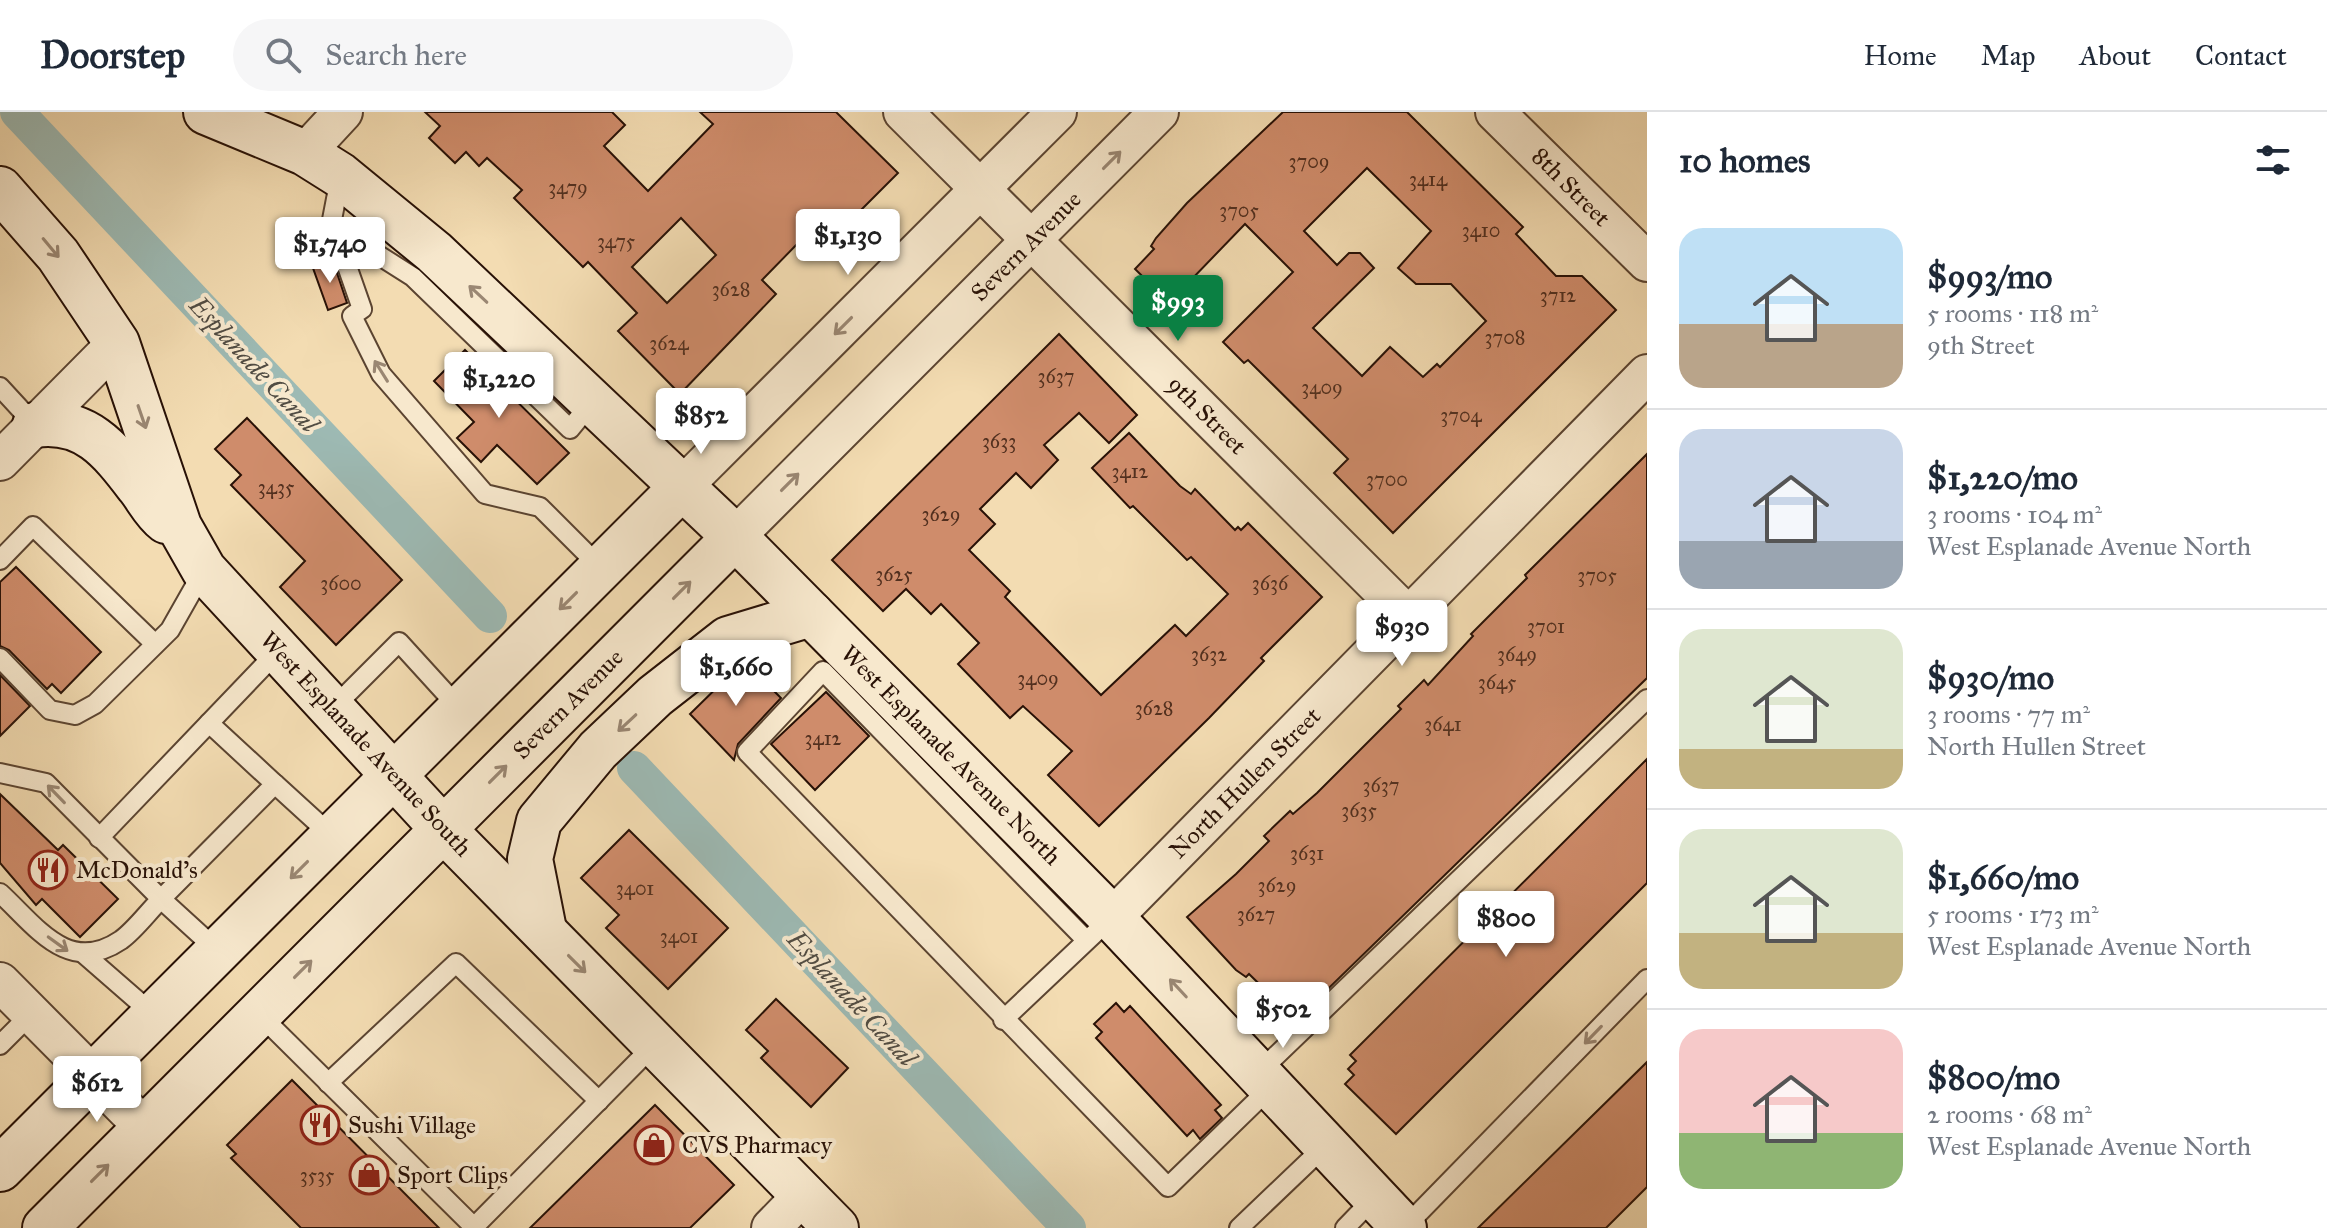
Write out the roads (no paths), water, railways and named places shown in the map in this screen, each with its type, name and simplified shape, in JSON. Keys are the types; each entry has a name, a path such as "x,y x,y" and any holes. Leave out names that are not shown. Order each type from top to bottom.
{"main road":[{"name":"West Esplanade Avenue North","path":"206,112 323,164 498,336 593,401 811,614 958,785 1099,929 1265,1080 1394,1218"},
{"name":"West Esplanade Avenue South","path":"0,189 58,255 117,343 182,532 204,570 443,829 805,1193 836,1228"},
{"path":"35,425 58,422 81,429 121,466 156,514 182,532"},
{"path":"2,1164 683,486"},
{"name":"Severn Avenue","path":"45,1228 735,537"},
{"path":"544,930 530,859 539,821 598,750 655,696 728,639 811,614"}],"street":[{"path":"323,164 343,112"},
{"name":"9th Street","path":"903,112 1409,617"},
{"path":"683,486 1057,112"},
{"name":"Severn Avenue","path":"735,537 1159,112"},
{"name":"8th Street","path":"1495,112 1647,262"},
{"path":"0,461 117,343"},
{"name":"North Hullen Street","path":"1099,929 1647,374"},
{"path":"0,982 145,1128"},
{"path":"771,1228 805,1193"}],"lane":[{"path":"323,164 333,226 362,309 352,316 381,374 485,494 540,507 601,568"},
{"path":"333,226 423,265"},
{"path":"0,387 35,425"},
{"path":"1,557 33,526 155,644"},
{"path":"0,658 50,710 75,715 95,704 170,630 204,570"},
{"path":"332,709 399,642 460,709"},
{"path":"99,838 278,651"},
{"path":"958,785 823,671 747,752 1003,1020 1168,1187 1265,1080 1647,699"},
{"path":"209,723 332,837"},
{"path":"0,773 46,783 161,899 218,951"},
{"path":"0,893 63,951 84,954 120,941 275,784"},
{"path":"1003,1020 1099,929"},
{"path":"84,954 154,1015"},
{"path":"328,1083 456,963 599,1101"},
{"path":"1345,1228 1394,1218 1647,979"},
{"path":"0,1045 31,1014"},
{"path":"258,1014 474,1228 656,1043"},
{"path":"1239,1228 1326,1145"}],"waterway":[{"name":"Esplanade Canal","path":"17,112 490,616"},
{"name":"Esplanade Canal","path":"634,768 1069,1228"}],"place":[{"name":"McDonald's","path":"48,870"},
{"name":"Sushi Village","path":"320,1125"},
{"name":"CVS Pharmacy","path":"654,1145"},
{"name":"Sport Clips","path":"369,1175"}]}
